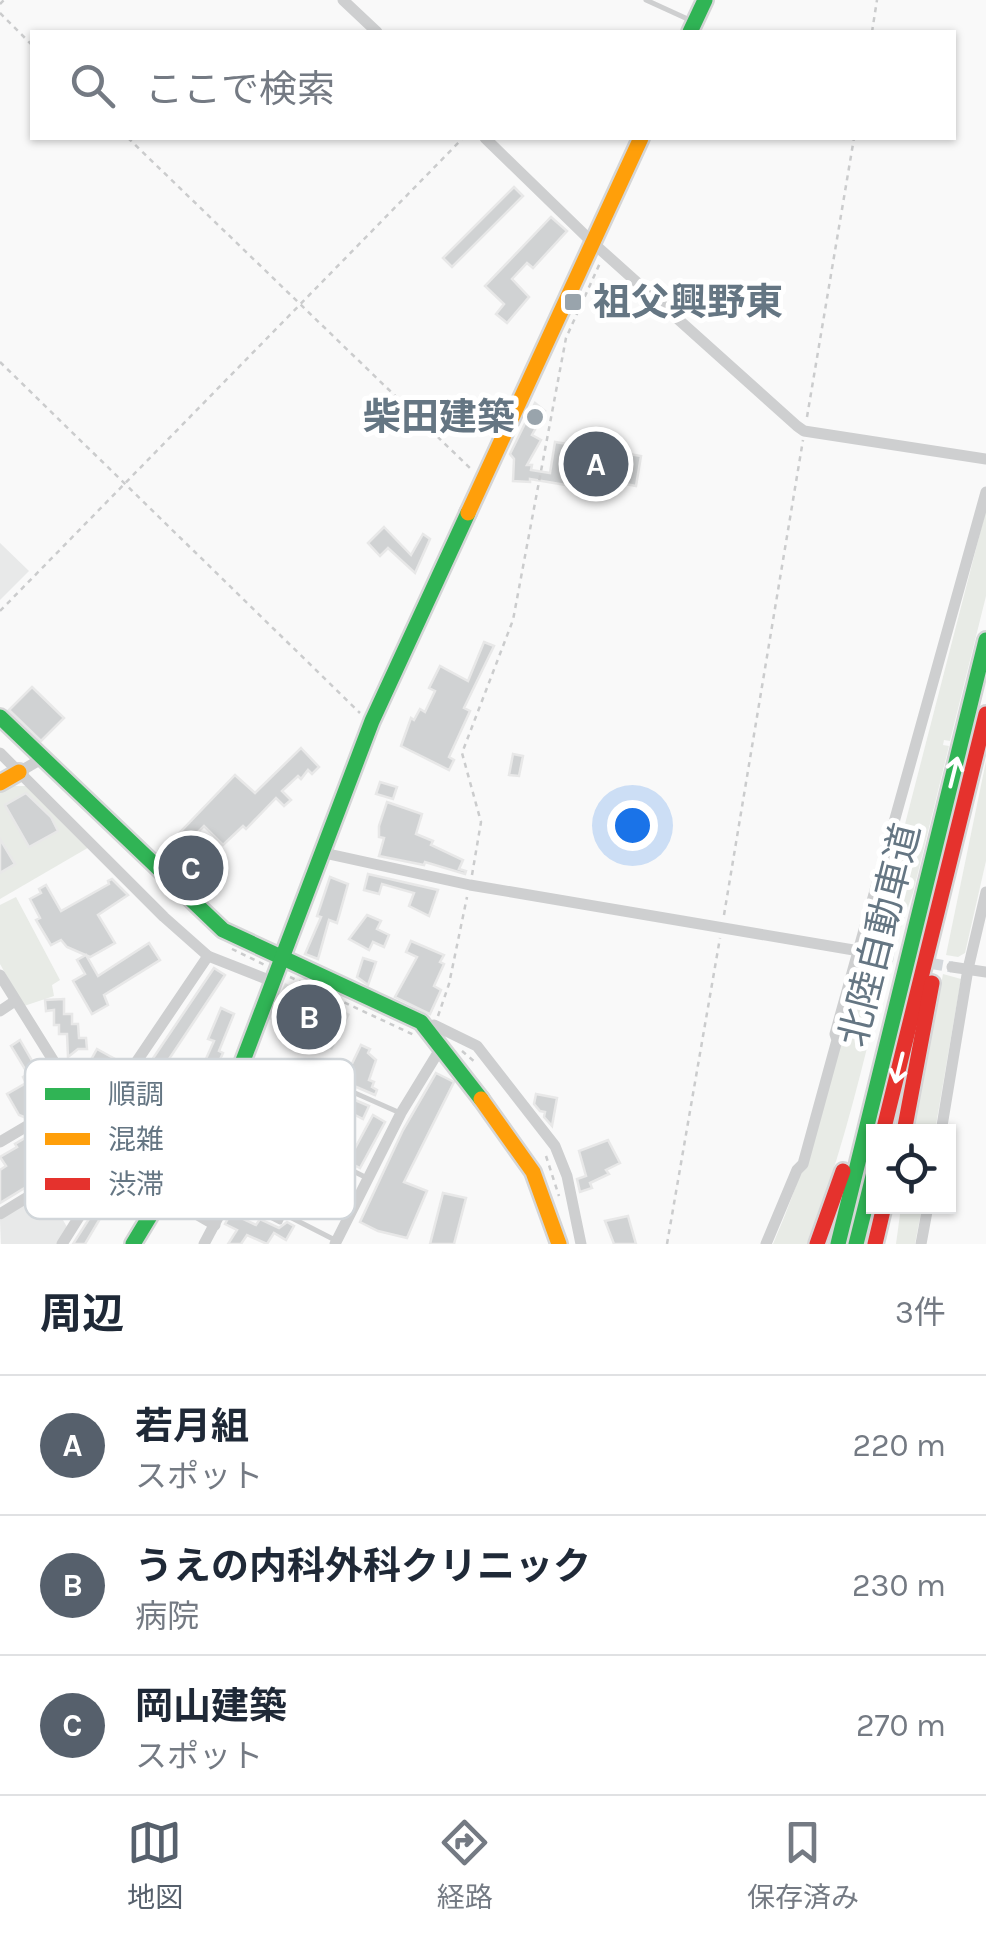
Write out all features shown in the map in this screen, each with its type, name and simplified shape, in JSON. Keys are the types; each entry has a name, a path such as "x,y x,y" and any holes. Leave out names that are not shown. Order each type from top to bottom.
{"main road":[{"path":"692,28 705,0"},
{"path":"244,1059 372,721 482,480 598,247 640,140"},
{"name":"北陸自動車道","path":"838,1244 986,640"},
{"name":"北陸自動車道","path":"885,1124 986,714"},
{"path":"0,717 222,930 411,1016 442,1046 533,1172 557,1236"},
{"path":"0,783 18,772"},
{"path":"905,1124 964,804"},
{"path":"817,1244 850,1148 901,949 922,901"},
{"path":"856,1244 866,1204"},
{"path":"875,1244 882,1214"},
{"path":"887,1244 891,1214"},
{"path":"132,1244 148,1219"}],"street":[{"path":"343,0 374,30"},
{"path":"486,140 598,247 804,430 986,460"},
{"path":"766,1244 803,1164 837,1040 834,1034 986,492"},
{"path":"0,753 208,956 274,982"},
{"path":"18,772 43,758"},
{"path":"324,853 470,885 883,955"},
{"path":"941,1124 986,892"},
{"path":"138,1059 208,956"},
{"path":"952,967 986,972"},
{"path":"0,975 51,1059"},
{"path":"0,1011 15,1001"},
{"path":"434,1025 477,1046 555,1146 567,1176 581,1244"},
{"path":"355,1203 401,1113 442,1046"},
{"path":"0,1142 25,1128"},
{"path":"0,1214 25,1200"},
{"path":"922,1244 927,1214"},
{"path":"557,1236 576,1218"},
{"path":"62,1244 76,1219"},
{"path":"200,1219 214,1225"},
{"path":"204,1244 217,1219"},
{"path":"335,1242 347,1219"}],"lane":[{"path":"646,0 692,28"},
{"path":"355,1093 401,1113"},
{"path":"355,1171 368,1178"},
{"path":"293,1219 335,1242"}],"path":[{"path":"872,30 877,0"},
{"path":"0,13 30,42"},
{"path":"130,140 482,480"},
{"path":"0,611 461,140"},
{"path":"668,1244 854,140"},
{"path":"434,1025 449,984 482,822 462,753 516,606 566,338 598,247"},
{"path":"0,362 356,710 372,721"}],"shaded area":[{"path":"986,510 986,596 950,741 944,740 943,745 949,746 913,893 894,947 883,946 876,933 877,919 888,890"},
{"path":"0,543 29,571 0,600"},
{"path":"986,761 986,861 965,953 958,957 946,955"},
{"path":"10,786 30,786 91,846 0,899 0,792"},
{"path":"16,897 60,980 52,985 54,996 24,1006 0,964 0,905"},
{"path":"868,965 887,966 852,1106 820,1210 807,1244 773,1244 810,1145 857,975"},
{"path":"943,974 961,979 936,1124 915,1124"},
{"path":"285,983 350,1014 332,1050 269,1019"},
{"path":"25,1204 25,1219 62,1219 67,1227 57,1244 1,1244 0,1220"},
{"path":"900,1214 921,1214 915,1244 896,1244"}],"building":[{"path":"514,187 523,196 452,267 443,258"},
{"path":"551,217 567,231 533,268 527,263 512,279 529,297 507,323 496,314 504,304 485,286"},
{"path":"535,403 545,411 532,435 541,440 527,465 532,465 531,470 550,473 555,442 641,456 636,486 604,480 602,491 530,479 513,481 514,459 510,454"},
{"path":"384,527 411,555 423,534 430,539 415,573 388,548 380,556 368,543"},
{"path":"484,642 494,646 464,708 470,711 449,757 454,760 449,770 401,746 411,718 414,720 420,709 425,712 435,691 429,688 440,666 468,681"},
{"path":"32,687 64,718 41,741 9,710"},
{"path":"301,748 319,767 312,774 308,770 301,779 298,776 282,791 291,800 284,806 276,798 246,829 243,826 223,845 204,826 188,842 207,862 202,868 221,886 208,900 178,871 182,866 164,849 235,775 255,793"},
{"path":"513,754 523,756 519,776 509,775"},
{"path":"380,782 397,787 393,799 376,794"},
{"path":"26,793 51,817 58,831 29,847 5,805"},
{"path":"387,802 422,814 416,834 463,860 459,869 465,874 425,862 424,865 379,856 384,838 379,837 379,826"},
{"path":"0,839 15,864 0,873"},
{"path":"368,874 438,890 429,916 409,906 414,893 382,884 379,894 364,890"},
{"path":"330,877 348,884 337,923 329,920 318,959 305,954 321,917 317,916"},
{"path":"112,879 128,895 98,915 115,943 90,957 67,947 61,940 51,945 36,920 40,918 30,899 41,893 39,889 46,885 61,911"},
{"path":"367,915 381,921 377,929 389,935 384,947 373,942 369,950 349,939"},
{"path":"411,941 444,955 434,986 441,990 430,1014 395,997 417,957 406,952"},
{"path":"149,943 160,960 104,995 108,1005 92,1014 73,981 85,974 77,960 86,955 98,976"},
{"path":"363,958 376,962 368,985 357,977"},
{"path":"214,968 225,975 169,1059 153,1059"},
{"path":"285,988 306,998 301,1008 280,998"},
{"path":"64,999 64,1014 72,1014 72,1024 78,1024 79,1038 86,1038 87,1049 78,1049 68,1057 67,1034 59,1034 59,1025 54,1025 54,1010 46,1011 45,1000"},
{"path":"323,1007 347,1015 329,1047 317,1041 319,1037 314,1034"},
{"path":"221,1008 234,1014 219,1051 223,1053 220,1059 206,1059 214,1041 208,1039"},
{"path":"20,1040 31,1059 25,1059 25,1069 11,1046"},
{"path":"361,1045 370,1049 368,1053 376,1060 369,1080 374,1082 375,1095 355,1086 354,1059"},
{"path":"97,1049 115,1059 91,1059"},
{"path":"436,1073 454,1082 404,1182 427,1191 407,1238 378,1231 360,1222 403,1130"},
{"path":"25,1084 25,1116 19,1115 7,1094"},
{"path":"536,1094 557,1098 552,1126 544,1117 545,1112 534,1104"},
{"path":"355,1100 369,1106 363,1119 355,1115"},
{"path":"373,1115 385,1122 360,1168 355,1165 355,1148"},
{"path":"25,1138 25,1188 0,1203 0,1170 6,1166 0,1157 17,1147 15,1144"},
{"path":"608,1140 620,1163 606,1170 609,1174 590,1183 592,1188 580,1192 577,1179 586,1176 579,1151"},
{"path":"443,1193 466,1198 454,1244 430,1244"},
{"path":"628,1216 636,1244 614,1244 605,1221"},
{"path":"89,1219 100,1219 85,1244 73,1244"},
{"path":"228,1219 244,1219 256,1225 260,1219 279,1228 287,1222 294,1226 286,1240 274,1233 267,1244 247,1235 241,1244 228,1244 237,1230 225,1224"}],"tunnel":[{"path":"883,955 952,967"}],"traffic: fast":[{"path":"691,30 705,0"},
{"path":"244,1059 372,721 468,513"},
{"path":"838,1244 986,640"},
{"path":"0,717 223,930 421,1022 481,1099"},
{"path":"856,1244 866,1204"},
{"path":"133,1244 148,1219"}],"traffic: slow":[{"path":"468,513 640,140"},
{"path":"0,783 19,772"},
{"path":"481,1099 533,1172 559,1244"}],"traffic: jam":[{"path":"885,1124 986,714"},
{"path":"906,1124 932,983"},
{"path":"817,1244 843,1171"},
{"path":"875,1244 882,1214"}],"place":[{"name":"祖父興野東","path":"573,302"},
{"name":"柴田建築","path":"535,417"},
{"name":"若月組","path":"596,464"},
{"name":"岡山建築","path":"191,868"},
{"name":"うえの内科外科クリニック","path":"309,1017"}]}
